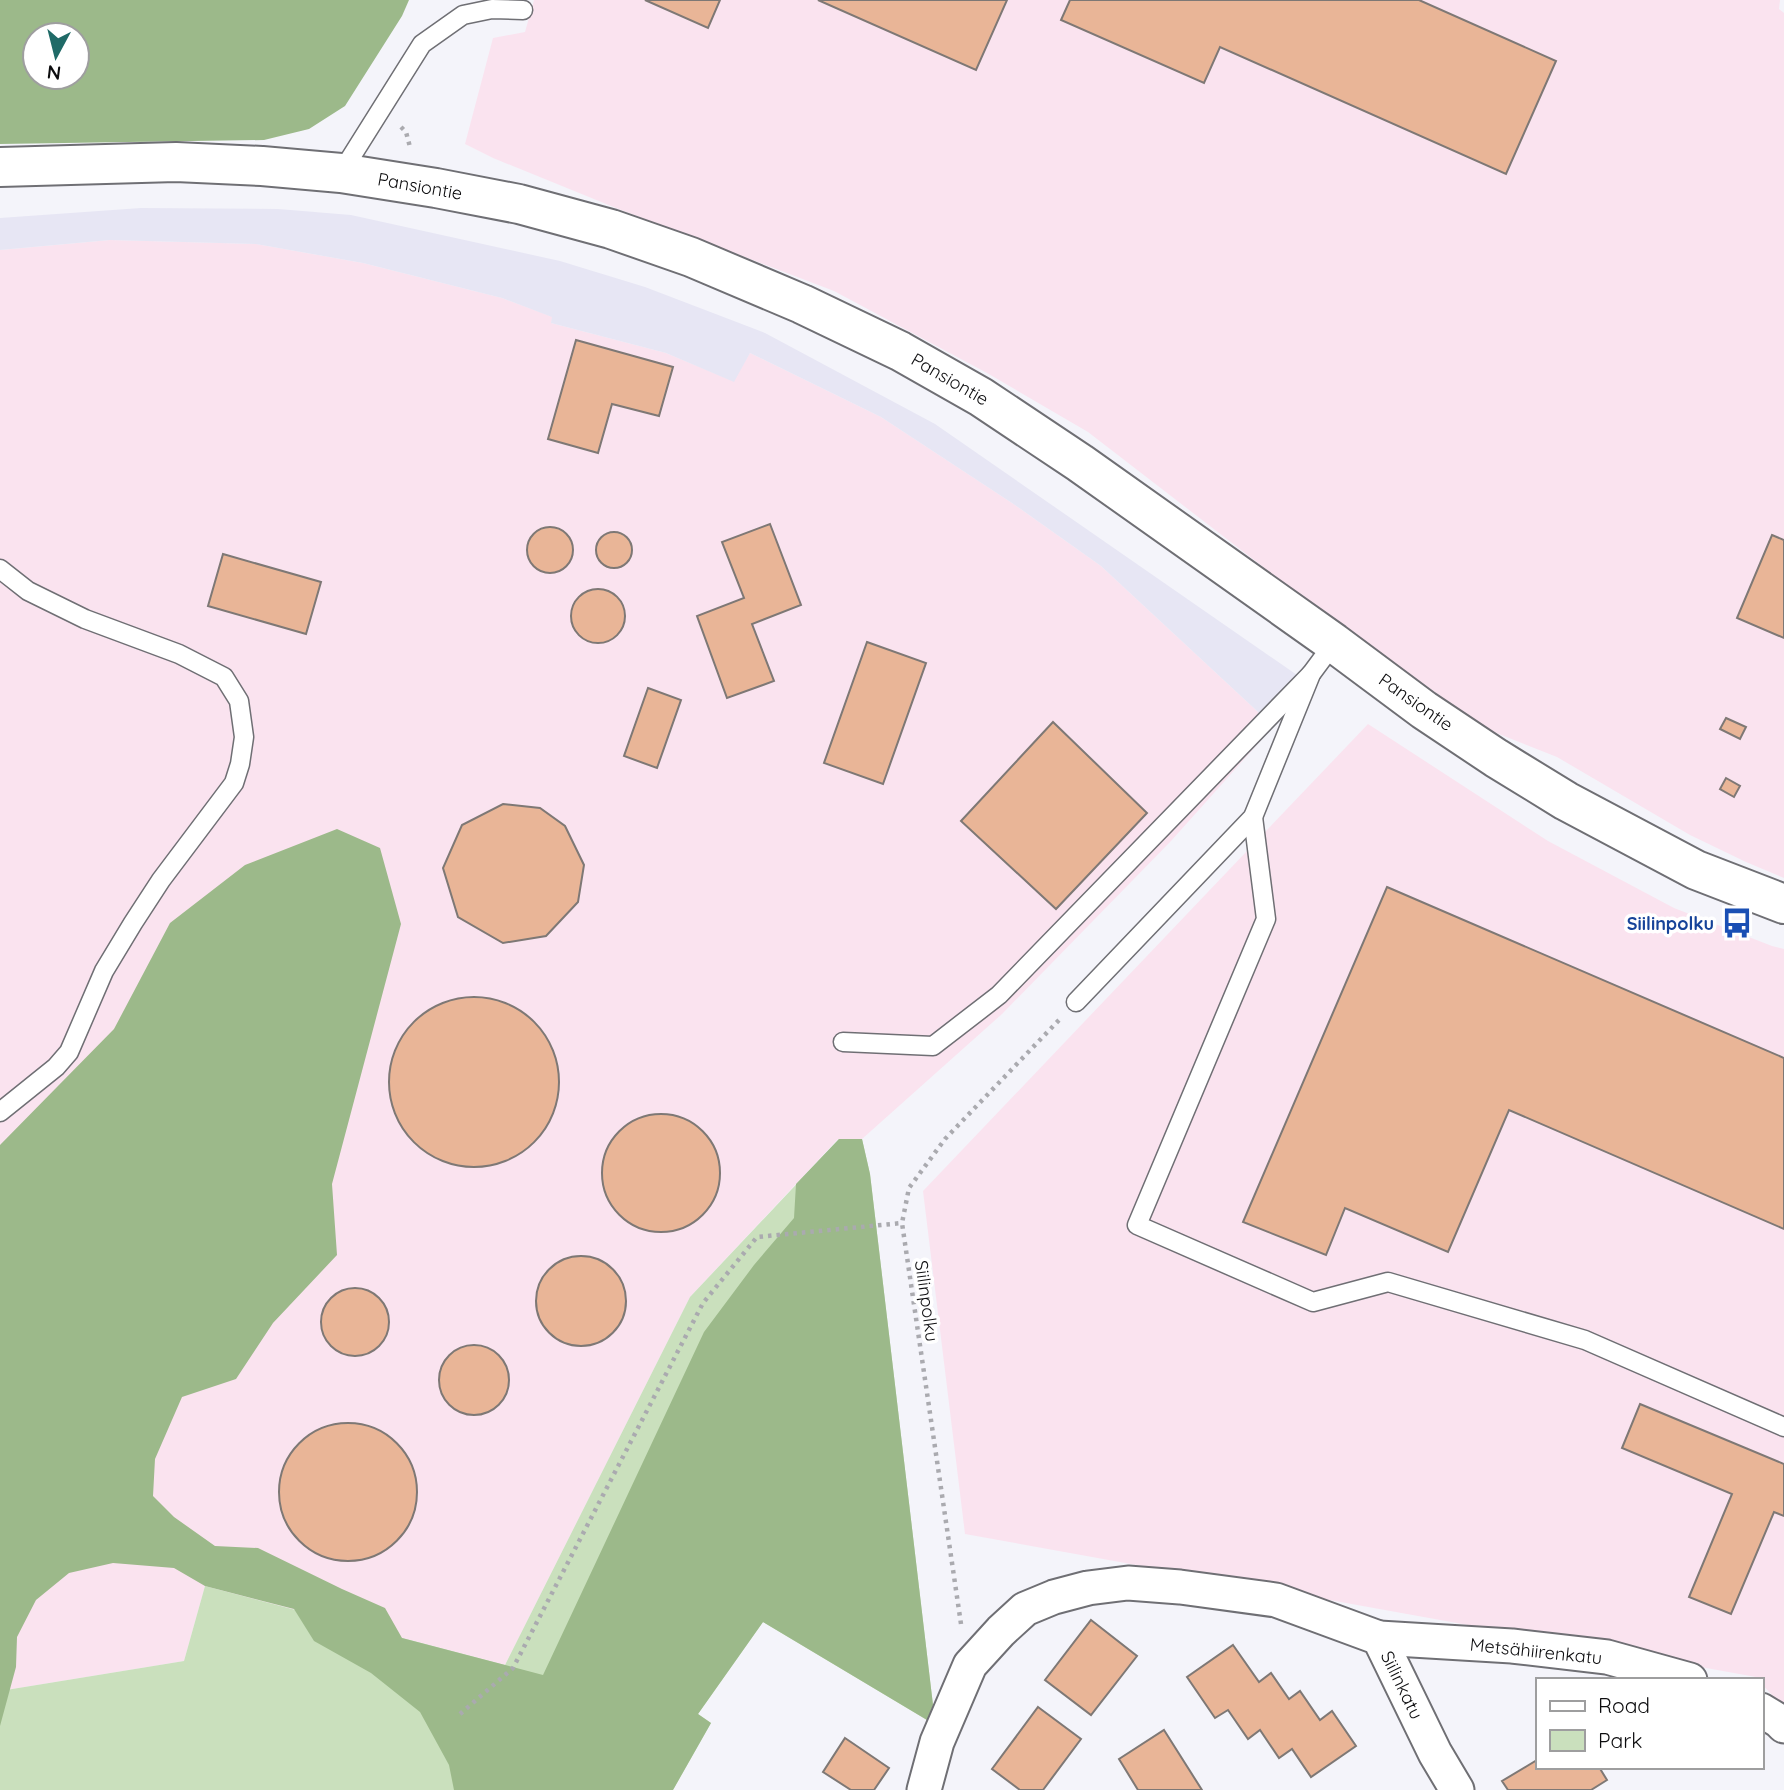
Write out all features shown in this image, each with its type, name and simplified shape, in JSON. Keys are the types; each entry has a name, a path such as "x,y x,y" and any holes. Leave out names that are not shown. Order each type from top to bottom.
{"street":[{"name":"Pansiontie","path":"0,167 176,162 341,173 519,204 611,229 691,257 827,315 900,351 981,397 1080,463 1424,710 1496,758 1566,801 1696,870 1784,904"},
{"name":"Siilinkatu","path":"923,1790 937,1742 971,1665 1001,1631 1026,1609 1054,1597 1088,1588 1128,1583 1276,1600 1379,1639 1435,1753 1457,1790"},
{"name":"Metsähiirenkatu","path":"1379,1639 1512,1646 1607,1657 1683,1678"},
{"path":"1763,1711 1784,1726"}],"lane":[{"path":"341,173 422,44 463,16 492,9 523,9"},
{"path":"0,569 28,591 85,619 179,654 224,677 239,701 244,737 234,783 161,880 133,923 104,971 69,1052 56,1067 0,1112"},
{"path":"843,1042 933,1046 999,995 1311,674 1334,643"},
{"path":"1076,1002 1253,817 1311,674"},
{"path":"1253,817 1266,919 1137,1226 1313,1302 1388,1282 1584,1340 1784,1427"}],"path":[{"name":"Siilinpolku","path":"971,1665 957,1610 902,1223 909,1188 945,1139 1076,1002"},
{"path":"460,1714 513,1668 703,1303 757,1237 902,1223"}],"shaded area":[{"path":"534,0 1780,0 1779,9 1784,13 1784,878 1690,835 1557,757 1489,730 1328,617 1088,432 987,373 834,291 616,208 465,144 493,38 525,32"},
{"path":"141,208 278,209 351,215 560,261 645,287 765,333 935,424 1297,675 1271,724 1101,566 1015,505 881,417 750,353 734,382 666,353 551,323 552,317 502,298 363,263 256,244 110,240 0,250 0,218"},
{"path":"110,240 256,244 363,263 502,298 553,317 551,323 666,353 733,381 750,353 881,417 1015,505 1101,566 1271,724 1264,737 1171,841 1002,1014 862,1139 838,1139 690,1297 505,1665 205,1586 184,1661 0,1691 0,250"},
{"path":"1368,724 1548,841 1674,908 1784,949 1784,1708 1763,1685 1763,1678 965,1534 923,1191"}],"green space":[{"path":"0,0 409,0 402,16 345,106 309,129 264,140 0,144"},
{"path":"337,829 380,848 401,924 332,1184 337,1255 273,1323 236,1379 182,1397 155,1459 153,1496 174,1517 215,1546 258,1548 385,1608 402,1638 543,1675 704,1332 754,1265 794,1218 796,1184 839,1139 862,1139 870,1174 933,1705 927,1720 763,1622 698,1714 711,1723 673,1790 454,1790 449,1765 420,1712 371,1673 314,1641 294,1609 205,1586 174,1568 113,1563 69,1573 36,1600 17,1637 16,1667 0,1726 0,1145 114,1029 170,923 245,865"},
{"path":"839,1139 862,1139 870,1174 933,1705 927,1720 763,1622 698,1714 711,1723 673,1790 0,1790 0,1691 184,1661 205,1586 505,1665 690,1297"}],"building":[{"path":"645,0 720,0 708,28"},
{"path":"818,0 1007,0 976,70"},
{"path":"1070,0 1419,0 1556,61 1506,174 1220,47 1204,83 1061,20"},
{"path":"576,340 673,367 659,416 612,404 598,453 548,439"},
{"path":"770,524 801,605 752,624 774,681 727,698 697,616 744,598 722,542"},
{"path":"550,527 566,534 573,550 566,566 550,573 534,566 527,550 534,534"},
{"path":"614,532 627,537 632,550 627,563 614,568 601,563 596,550 601,537"},
{"path":"1772,535 1784,540 1784,638 1737,618"},
{"path":"223,554 321,582 306,634 208,606"},
{"path":"598,589 617,597 625,616 617,635 598,643 579,635 571,616 579,597"},
{"path":"867,642 926,663 883,784 824,763"},
{"path":"648,688 681,700 657,768 624,756"},
{"path":"1726,718 1746,727 1740,739 1720,729"},
{"path":"1053,722 1147,813 1056,909 961,821"},
{"path":"1726,778 1740,786 1734,797 1720,789"},
{"path":"503,804 540,808 565,826 584,865 578,902 546,936 503,943 458,917 443,868 462,825"},
{"path":"1387,887 1784,1058 1784,1229 1509,1110 1448,1252 1345,1208 1326,1255 1243,1222"},
{"path":"474,997 507,1003 534,1022 553,1049 559,1082 553,1115 534,1142 507,1161 474,1167 441,1161 414,1142 395,1115 389,1082 395,1049 414,1022 441,1003"},
{"path":"661,1114 684,1118 703,1131 716,1150 720,1173 716,1196 703,1215 684,1228 661,1232 638,1228 619,1215 606,1196 602,1173 606,1150 619,1131 638,1118"},
{"path":"572,1256 590,1256 606,1263 619,1276 626,1292 626,1310 619,1326 606,1339 590,1346 572,1346 556,1339 543,1326 536,1310 536,1292 543,1276 556,1263"},
{"path":"355,1288 368,1291 379,1298 386,1309 389,1322 386,1335 379,1346 368,1353 355,1356 342,1353 331,1346 324,1335 321,1322 324,1309 331,1298 342,1291"},
{"path":"481,1345 494,1351 503,1360 507,1366 507,1394 499,1405 488,1413 467,1415 449,1405 441,1394 439,1373 449,1355 460,1347"},
{"path":"1640,1404 1784,1464 1784,1516 1774,1512 1731,1614 1689,1597 1732,1494 1622,1448"},
{"path":"348,1423 375,1428 397,1443 412,1465 417,1492 412,1519 397,1541 375,1556 348,1561 321,1556 299,1541 284,1519 279,1492 284,1465 299,1443 321,1428"},
{"path":"1091,1620 1137,1656 1091,1715 1045,1680"},
{"path":"1233,1645 1259,1682 1271,1673 1289,1699 1300,1691 1320,1720 1332,1711 1356,1746 1311,1777 1292,1749 1279,1758 1260,1730 1248,1739 1228,1710 1215,1718 1187,1677"},
{"path":"1038,1707 1081,1739 1043,1790 1020,1790 992,1769"},
{"path":"1164,1730 1202,1790 1138,1790 1119,1759"},
{"path":"845,1738 889,1768 874,1790 851,1790 823,1772"},
{"path":"1536,1761 1536,1769 1600,1769 1607,1780 1591,1790 1508,1790 1502,1781"}],"place":[{"name":"Siilinpolku","path":"1737,923"}]}
